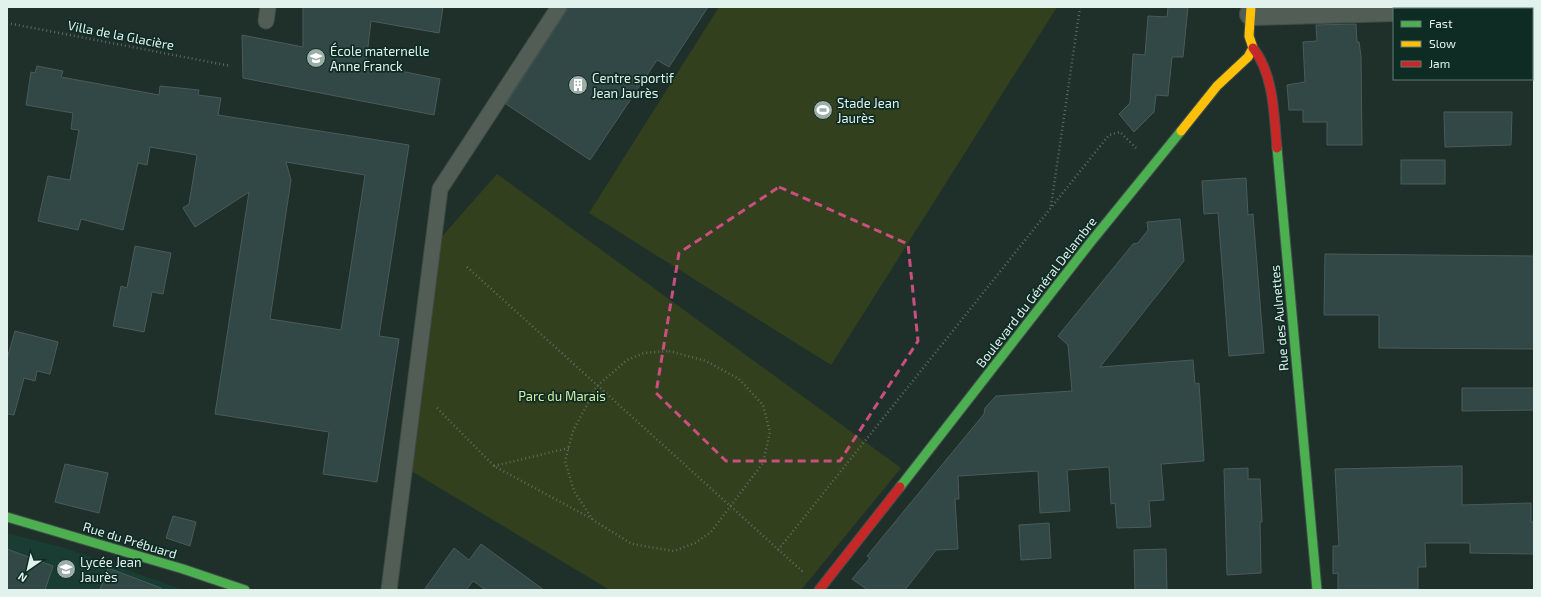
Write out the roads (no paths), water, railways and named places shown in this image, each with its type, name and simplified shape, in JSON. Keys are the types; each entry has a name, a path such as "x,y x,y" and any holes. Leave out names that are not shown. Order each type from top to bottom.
{"street":[{"path":"1497,8 1534,7"},
{"path":"1253,48 1249,36 1251,10 1393,10"},
{"name":"Boulevard du Général Delambre","path":"820,589 1090,243 1217,86 1248,57 1253,48"},
{"name":"Rue des Aulnettes","path":"1253,48 1260,57 1272,96 1317,590"},
{"name":"Rue du Prébuard","path":"7,517 183,569 245,590"}],"lane":[{"path":"389,590 440,189 559,7"}],"place":[{"name":"École maternelle Anne Franck","path":"316,58"},
{"name":"Centre sportif Jean Jaurès","path":"578,85"},
{"name":"Stade Jean Jaurès","path":"823,110"},
{"name":"Lycée Jean Jaurès","path":"66,569"}],"park label":[{"name":"Parc du Marais","path":"562,396"}]}
